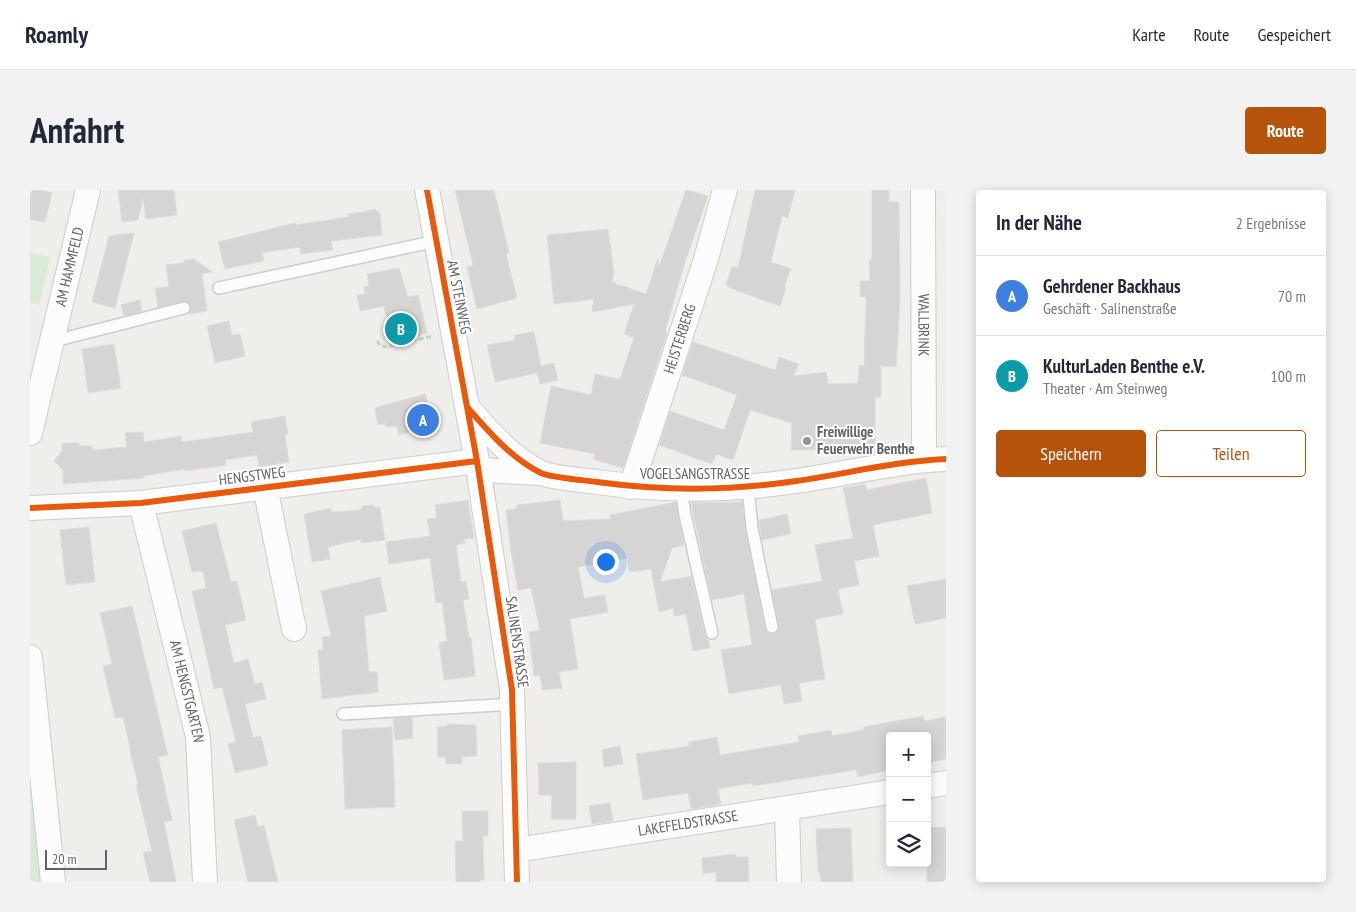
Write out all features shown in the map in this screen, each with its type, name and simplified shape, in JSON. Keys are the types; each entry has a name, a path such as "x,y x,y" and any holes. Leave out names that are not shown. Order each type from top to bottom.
{"street":[{"name":"AM HAMMFELD","path":"30,433 50,342 88,190"},
{"name":"AM STEINWEG","path":"427,190 468,408"},
{"name":"HEISTERBERG","path":"631,486 706,259 725,190"},
{"name":"WALLBRINK","path":"924,190 935,460"},
{"name":"VOGELSANGSTRASSE","path":"468,408 496,439 523,462 543,474"},
{"name":"SALINENSTRASSE","path":"468,408 511,681 517,882"},
{"name":"VOGELSANGSTRASSE","path":"478,465 631,486 725,489 795,482 935,460"},
{"name":"HENGSTWEG","path":"30,508 141,503 265,487 478,465"},
{"name":"HENGSTWEG","path":"265,487 294,629"},
{"name":"AM HENGSTGARTEN","path":"141,503 198,737 205,882"},
{"path":"30,657 53,882"},
{"path":"931,785 946,783"},
{"name":"LAKEFELDSTRASSE","path":"516,850 886,793"},
{"path":"787,808 789,882"}],"lane":[{"name":"AM STEINWEG","path":"219,288 436,241"},
{"path":"50,342 184,308"},
{"path":"748,487 752,528 772,627"},
{"path":"681,488 685,515 712,633"},
{"path":"343,714 512,704"}],"path":[{"path":"378,341 380,345 386,347 438,334"}],"green space":[{"path":"30,253 50,257 39,305 30,303"},
{"path":"30,715 47,882 30,882"}],"building":[{"path":"30,190 52,193 45,222 30,219"},
{"path":"118,190 174,190 177,215 146,219 143,198 138,220 122,222"},
{"path":"455,190 494,190 509,253 506,254 517,298 477,309 467,267 473,265"},
{"path":"686,190 708,196 684,265 665,332 667,333 623,468 593,459 595,454 540,443 551,386 591,395 595,374 620,379 634,338 624,334 634,304 592,312 594,299 554,304 547,235 608,229 614,272 612,282 646,294 658,258 659,267"},
{"path":"755,190 795,190 788,218 782,216 771,262 791,269 784,287 786,288 780,306 726,285 732,266 738,268"},
{"path":"872,190 889,190 889,202 899,202 900,300 896,367 881,366 881,397 875,397 875,452 857,452 857,448 822,447 822,450 791,450 792,423 750,410 733,460 716,454 712,464 659,445 670,411 724,430 737,395 682,375 693,342 775,370 779,357 799,364 793,376 826,372 828,384 858,383 859,365 864,366 866,297 860,297 860,281 870,281 869,260 872,260"},
{"path":"374,209 380,213 382,235 331,241 333,250 301,254 300,247 262,253 264,261 225,269 218,242 295,223 296,225 348,217 348,214"},
{"path":"134,233 115,308 92,302 109,236"},
{"path":"194,259 212,272 202,274 207,311 189,314 191,307 186,301 158,307 155,288 169,287 166,265 183,263 185,260"},
{"path":"399,268 408,297 418,295 427,333 393,344 384,306 360,311 357,295 365,294 364,287 369,286 367,274"},
{"path":"140,300 142,311 124,316 121,305"},
{"path":"229,321 232,335 240,334 245,356 215,363 207,326"},
{"path":"534,332 541,366 554,363 558,380 540,384 537,373 495,382 487,345 515,340 514,335"},
{"path":"114,344 121,388 88,393 82,349"},
{"path":"425,394 434,425 399,435 397,426 386,427 385,423 378,425 375,408"},
{"path":"285,416 288,434 285,435 289,462 259,467 257,455 225,460 226,465 185,471 185,469 144,476 144,478 63,484 63,470 54,461 62,451 62,443 79,443 79,446 92,446 93,450 127,447 125,433 143,432 144,442 181,436 182,442 253,432 251,422"},
{"path":"926,478 932,513 873,525 879,556 854,561 859,585 838,589 843,614 815,619 825,679 799,683 802,701 784,704 781,685 729,694 721,650 752,645 744,594 712,600 691,503 742,502 745,529 765,628 767,632 773,634 777,632 779,626 772,590 822,581 815,545 853,538 843,488 865,484 866,490"},
{"path":"468,500 474,538 464,539 465,543 456,545 461,582 466,581 469,599 463,600 469,638 471,638 475,676 444,680 439,643 447,641 442,602 436,603 430,558 389,564 386,542 430,536 427,519 437,518 435,505"},
{"path":"560,500 563,521 611,519 610,515 676,502 684,545 672,548 660,582 691,576 705,635 710,648 693,651 686,614 674,616 673,608 659,612 651,569 629,572 627,558 578,567 584,598 605,595 608,612 570,619 578,669 559,672 562,688 542,690 540,675 534,676 529,632 540,630 531,588 518,590 506,510 515,509 518,505"},
{"path":"373,505 375,508 380,507 385,540 361,543 361,539 328,547 330,559 312,562 304,514 331,508 332,512 361,510 362,506"},
{"path":"787,514 791,534 762,540 759,520"},
{"path":"216,523 231,582 237,581 246,620 225,625 234,663 248,659 255,684 262,682 266,699 245,704 253,738 261,736 268,765 235,773 228,744 236,742 222,687 214,689 192,591 206,588 203,571 192,572 182,531"},
{"path":"89,527 95,582 66,585 60,530"},
{"path":"380,577 387,611 364,616 369,672 377,672 378,692 322,699 318,650 323,650 322,637 331,636 321,591"},
{"path":"946,579 946,618 915,624 907,586"},
{"path":"132,606 168,755 158,757 172,820 164,822 176,882 150,882 143,853 152,851 136,785 138,785 130,747 123,717 115,718 103,666 112,664 100,613"},
{"path":"923,716 924,721 946,717 946,759 931,762 931,732 886,732 886,771 858,777 856,770 753,786 753,783 718,789 721,804 691,809 688,793 643,800 636,754 689,746 689,742 717,737 720,755 799,742 798,736 831,730 832,736 863,730 863,727"},
{"path":"412,717 413,738 395,740 393,719"},
{"path":"447,724 476,725 477,756 462,757 462,764 446,764 446,757 438,757 437,727 447,726"},
{"path":"392,727 395,807 345,809 342,730"},
{"path":"620,746 623,764 604,767 602,750"},
{"path":"576,762 576,819 551,819 552,795 539,795 538,763"},
{"path":"610,803 613,821 592,824 589,806"},
{"path":"462,811 488,811 488,836 483,836 484,880 480,880 480,882 456,882 455,841 463,841"},
{"path":"255,815 258,827 264,825 278,882 248,882 234,820"},
{"path":"946,827 946,882 927,882 927,867 931,867 931,828"},
{"path":"851,828 853,882 821,882 820,873 818,873 816,829"},
{"path":"734,854 738,857 748,857 749,882 716,882 716,872 703,874 702,858"}],"cycle path":[{"path":"427,190 477,461 512,690 517,882"},
{"path":"468,408 510,452 541,473 560,478 622,485 696,489 746,487 796,481 908,462 946,459"},
{"path":"30,508 141,503 477,461"}],"place":[{"name":"KulturLaden Benthe e.V.","path":"401,329"},
{"name":"Gehrdener Backhaus","path":"423,420"},
{"name":"Freiwillige Feuerwehr Benthe","path":"807,441"}]}
